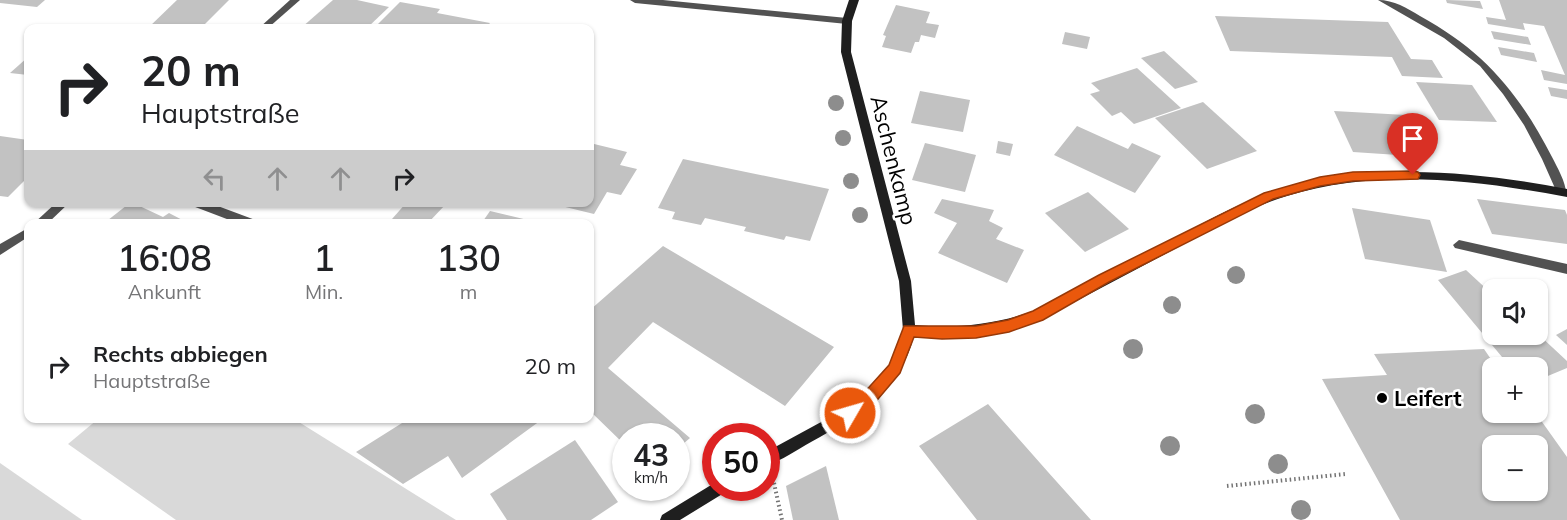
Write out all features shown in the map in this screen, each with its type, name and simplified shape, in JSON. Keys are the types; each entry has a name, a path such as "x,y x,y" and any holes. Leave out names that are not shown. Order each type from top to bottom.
{"main road":[{"name":"Aschenkamp","path":"854,0 847,21 846,52 905,281 909,330"},
{"path":"780,452 867,400 895,369 909,330 942,333 976,332 1009,326 1038,315 1269,196 1320,181 1353,176 1433,176 1564,192"},
{"path":"667,520 702,498"}],"street":[{"path":"268,24 295,0"},
{"path":"634,0 847,21"},
{"path":"1383,0 1438,31 1483,65 1503,88 1550,160 1564,192"},
{"path":"45,219 59,207"},
{"path":"208,207 240,219"},
{"path":"0,250 24,235"},
{"path":"1459,245 1567,269"}],"path":[{"path":"1227,486 1346,474"},
{"path":"778,501 782,520"}],"shaded area":[{"path":"93,423 300,423 456,520 176,520 68,444"},
{"path":"0,463 82,520 0,520"}],"building":[{"path":"0,0 45,0 37,7 0,3"},
{"path":"177,0 229,0 205,24 152,24"},
{"path":"333,0 357,0 389,7 371,24 306,24"},
{"path":"1446,0 1480,1 1483,9 1447,3"},
{"path":"1499,0 1567,0 1567,84 1544,80 1541,70 1565,75 1544,26 1523,23 1525,30 1488,24 1486,17 1506,20"},
{"path":"400,2 440,9 437,13 490,23 489,24 378,24"},
{"path":"896,5 930,12 926,23 939,25 935,38 921,35 919,42 915,42 911,53 882,47 886,36 883,35"},
{"path":"1215,16 1388,22 1411,59 1432,60 1443,78 1402,76 1392,57 1230,51"},
{"path":"1491,31 1528,37 1531,45 1494,39"},
{"path":"1065,32 1090,37 1087,49 1062,44"},
{"path":"1498,47 1534,53 1537,62 1501,55"},
{"path":"1164,51 1198,82 1175,89 1141,58"},
{"path":"24,61 24,75 10,73"},
{"path":"1137,68 1181,108 1134,124 1121,112 1112,116 1090,94 1100,91 1091,83"},
{"path":"1416,82 1472,85 1497,122 1439,120"},
{"path":"1548,87 1567,90 1567,99 1551,96"},
{"path":"920,91 970,100 963,132 911,123"},
{"path":"1203,102 1257,151 1207,169 1155,118"},
{"path":"1334,111 1406,115 1428,157 1353,152"},
{"path":"1077,126 1128,149 1132,143 1161,156 1135,193 1054,155"},
{"path":"0,136 24,139 24,181 8,197 0,196"},
{"path":"998,141 1013,144 1010,156 996,153"},
{"path":"925,143 976,155 965,192 912,180"},
{"path":"594,144 627,152 620,165 637,169 621,195 607,192 594,214 565,207 594,207"},
{"path":"683,159 829,189 810,241 786,236 784,240 744,231 746,227 705,218 701,225 672,219 675,212 658,208"},
{"path":"1088,192 1129,229 1085,252 1045,213"},
{"path":"942,199 994,210 989,221 1003,228 996,239 1024,250 1007,283 938,253 957,223 934,213"},
{"path":"1477,199 1565,210 1567,244 1492,234"},
{"path":"125,207 142,207 163,217 169,213 180,219 109,219"},
{"path":"403,207 443,207 432,219 392,219"},
{"path":"1352,208 1430,220 1447,272 1365,259"},
{"path":"490,211 523,219 484,219"},
{"path":"663,246 834,347 785,406 653,322 608,368 672,423 612,423 612,432 594,415 594,306"},
{"path":"1466,270 1482,285 1482,333 1438,280"},
{"path":"1567,329 1567,345 1556,335"},
{"path":"1548,343 1567,361 1567,368 1548,376 1548,357 1502,357 1492,345"},
{"path":"1484,349 1489,357 1482,357 1482,423 1543,423 1567,457 1567,520 1400,520 1322,379 1387,375 1374,354"},
{"path":"988,404 1091,520 977,520 919,446"},
{"path":"402,423 537,423 462,478 448,456 403,484 356,452"},
{"path":"575,440 612,493 612,501 618,502 591,520 507,520 490,494"},
{"path":"826,466 839,520 793,520 786,486"}],"place":[{"name":"Leifert","path":"1382,398"}],"route":[{"path":"850,413 883,385 895,369 909,330 942,333 976,332 1009,326 1038,315 1269,196 1320,181 1353,176 1413,175"}]}
